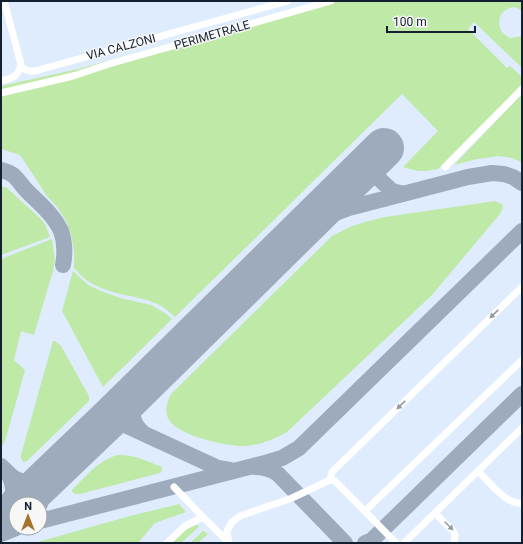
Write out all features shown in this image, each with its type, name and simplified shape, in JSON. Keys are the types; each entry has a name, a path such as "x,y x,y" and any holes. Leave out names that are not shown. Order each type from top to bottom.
{"street":[{"path":"1,81 12,78 18,74 21,64 4,1"},
{"name":"VIA CALZONI","path":"21,64 22,68 28,71 35,71 288,1"},
{"name":"PERIMETRALE","path":"1,92 73,76 109,64 331,1"},
{"path":"445,167 522,89"},
{"path":"330,480 332,472 522,287"},
{"path":"365,511 522,360"},
{"path":"404,543 522,428"},
{"path":"478,471 508,500 522,504"},
{"path":"229,543 227,531 232,522 240,516 292,498 330,480 335,481 396,543"},
{"path":"174,487 229,543"},
{"path":"435,513 454,531 454,543"},
{"path":"167,543 185,526 203,517"}],"green space":[{"path":"322,1 522,1 522,11 513,7 506,10 503,12 499,23 501,31 508,37 522,36 522,68 474,22 468,29 507,68 510,66 522,77 522,85 438,169 424,171 417,171 403,167 438,131 402,94 175,317 158,304 100,288 85,279 74,268 74,251 71,234 66,221 57,207 46,195 20,155 1,149 1,86 78,69"},
{"path":"522,94 522,162 512,158 499,156 477,159 454,165"},
{"path":"1,187 6,187 41,219 45,224 50,237 1,255"},
{"path":"495,201 502,204 503,207 500,214 432,295 287,432 272,440 261,443 249,446 235,446 203,439 182,431 174,426 167,417 168,400 171,394 332,236 352,226 385,217"},
{"path":"52,239 55,260 53,271 34,335 21,331 14,360 25,370 6,438 1,446 1,259"},
{"path":"73,271 88,285 120,298 151,305 172,319 103,387 62,311"},
{"path":"53,341 61,346 89,396 89,401 27,461 23,462 21,455"},
{"path":"117,455 140,458 162,467 162,470 160,473 80,494 72,492 72,490 93,470 104,461"},
{"path":"179,504 186,512 155,523 138,543 34,543 130,516"},
{"path":"198,525 199,527 181,543 171,543 187,529"},
{"path":"203,531 208,534 198,543 190,543"}],"taxiway":[{"path":"1,170 12,174 50,214 58,225 64,244 63,265"},
{"path":"355,177 363,173 374,174 392,191 404,194"},
{"path":"302,229 325,217 349,208 468,177 492,173 504,174 513,177 522,183"},
{"path":"48,519 265,463 282,458 299,448 522,231"},
{"path":"143,384 133,403 132,412 135,423 143,433"},
{"path":"365,543 372,540 522,394"},
{"path":"89,438 106,426 114,424 125,425 218,468 230,470"},
{"path":"1,466 32,496"},
{"path":"255,467 261,467 278,474 345,543"},
{"path":"4,519 8,514 13,496 11,479 8,473"},
{"path":"14,478 27,483 36,482 49,475"},
{"path":"1,534 8,531"}],"runway":[{"path":"28,496 112,416 384,148"}]}
